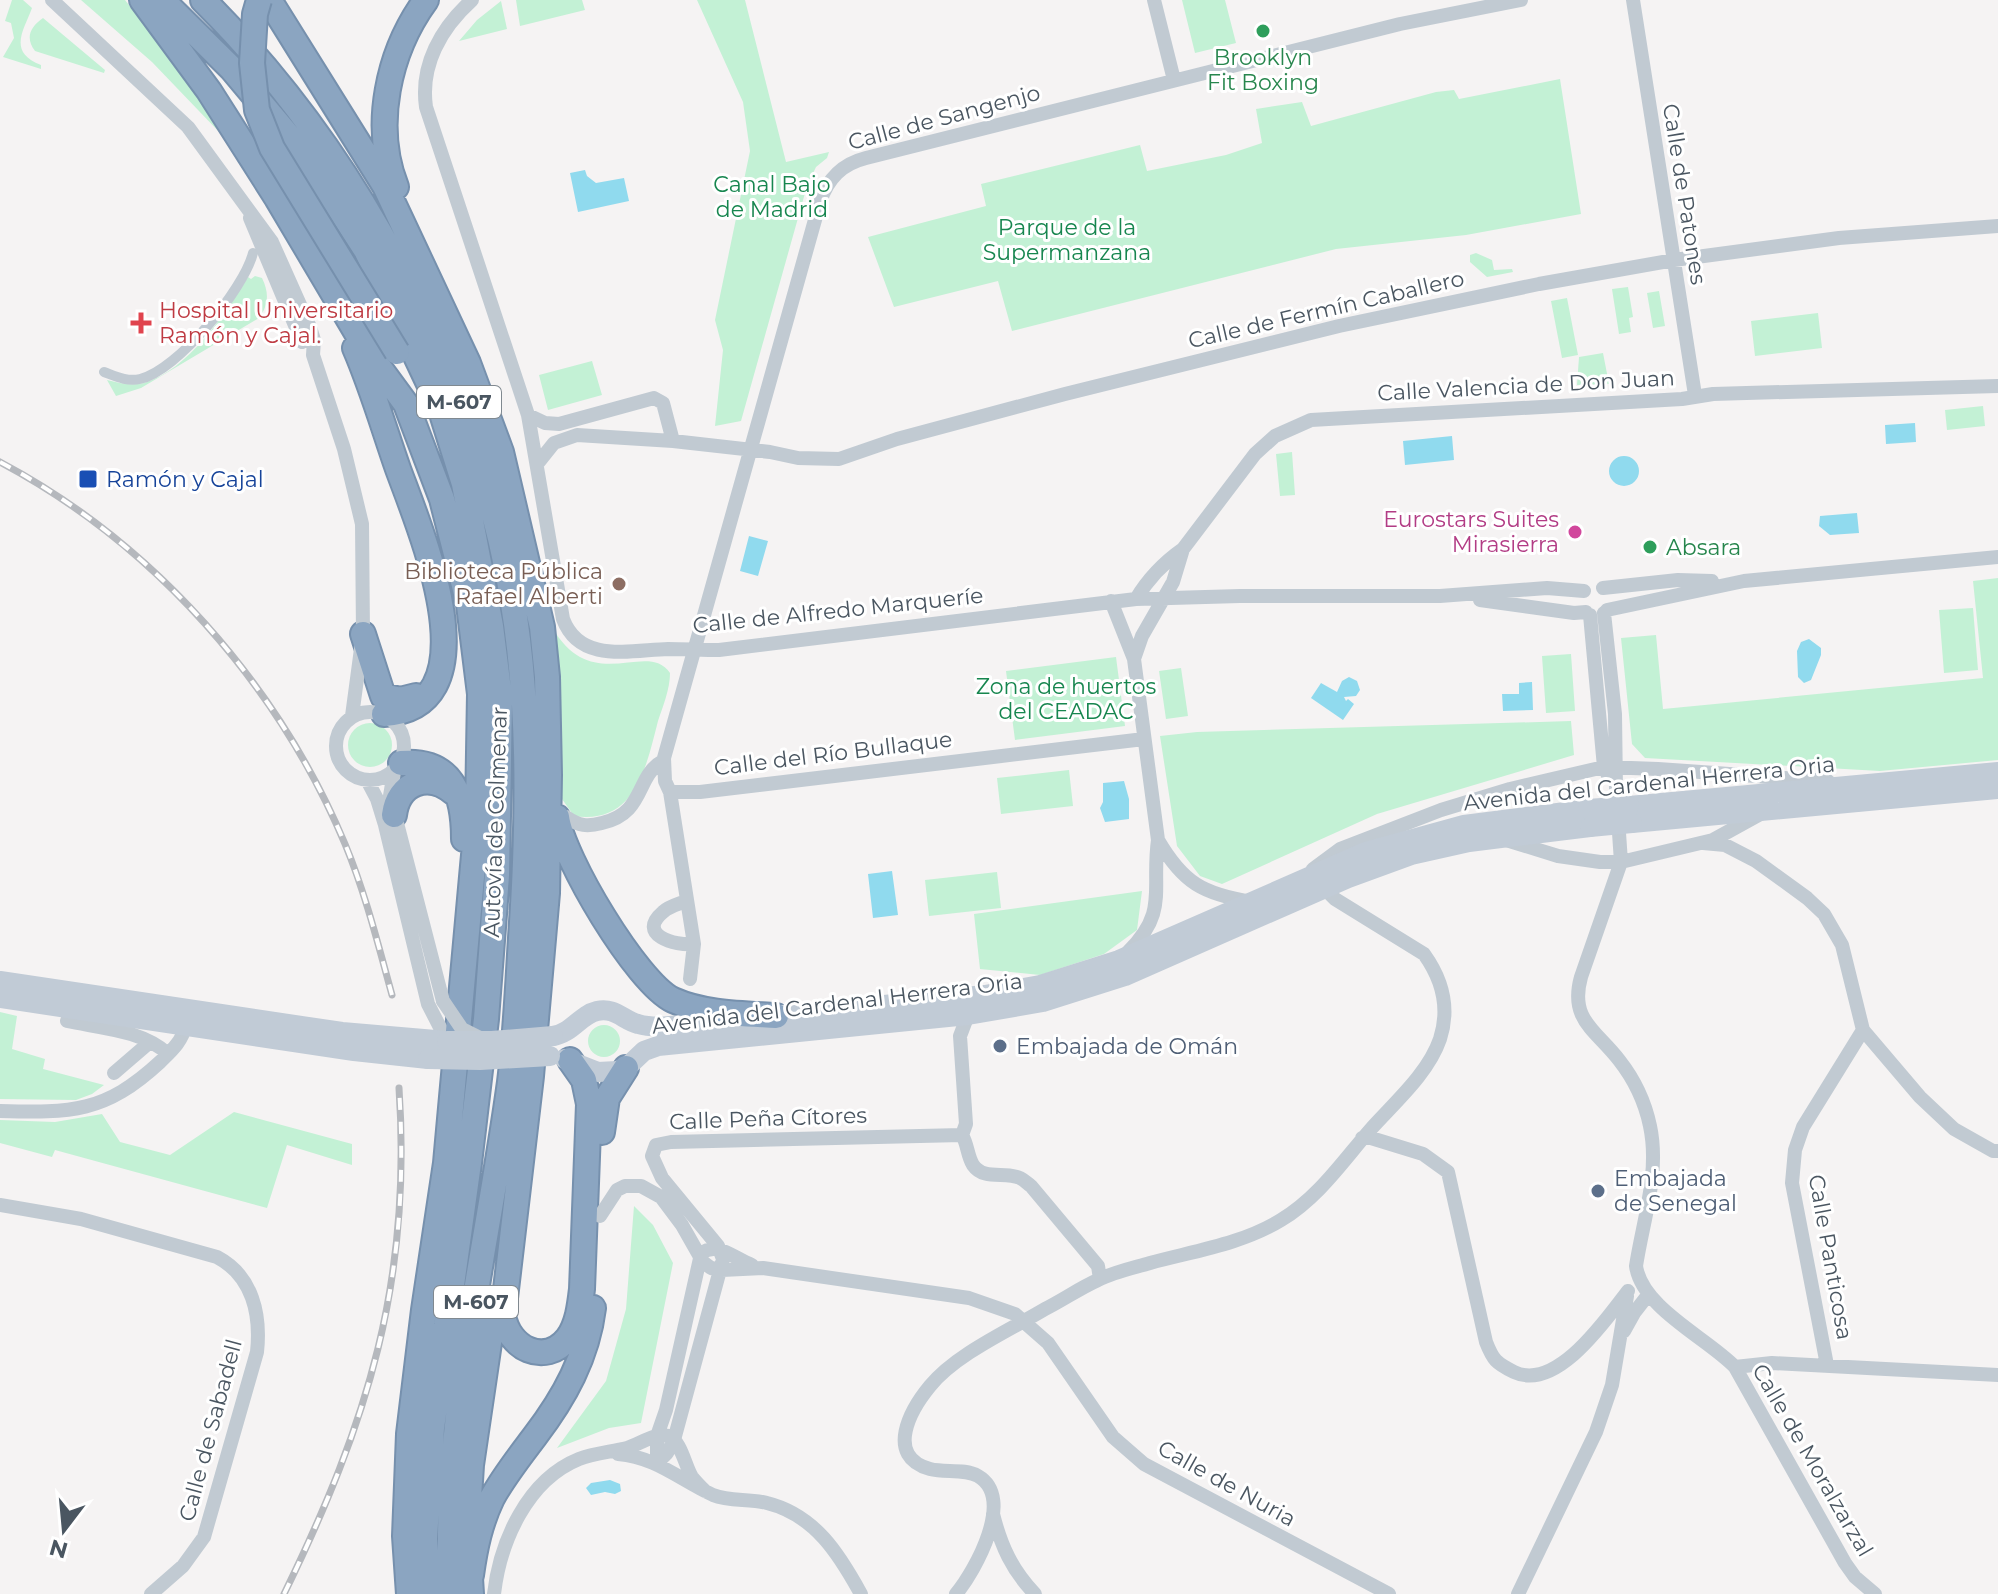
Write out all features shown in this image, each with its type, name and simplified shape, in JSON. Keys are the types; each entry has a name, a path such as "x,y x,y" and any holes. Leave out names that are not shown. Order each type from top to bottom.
{"highway":[{"path":"142,0 209,91 277,198 328,288 361,360 438,591 443,619 442,667 433,688 417,705 382,714"},
{"name":"Autovía de Colmenar","path":"162,0 232,69 305,156 366,250 440,407 464,484 491,626 500,698 497,875 469,1163 432,1428 425,1539 429,1594"},
{"name":"Autovía de Colmenar","path":"203,0 232,29 317,134 390,253 421,311 450,375 481,466 508,576 527,748 527,832 511,1077 455,1431 448,1510 451,1594"},
{"path":"259,0 255,14 252,63 257,110 272,148 397,352 425,411 476,544"},
{"path":"269,0 385,186 468,363 501,452 542,627 547,677 552,1045 584,1080 589,1104 582,1289 578,1318 567,1339 559,1346 542,1351 523,1348 512,1340 503,1315 519,1165"},
{"path":"426,0 399,46 386,97 385,137 389,170 439,297"},
{"path":"232,29 286,80 351,155 439,297"},
{"name":"M-607","path":"328,288 370,355 406,404 417,430 446,513 469,605 478,678 480,736 474,872 446,1163 414,1389 405,1492 409,1594"},
{"path":"517,1010 532,942 542,835 541,684 534,598"},
{"path":"363,634 383,696 400,700 433,688"},
{"path":"547,677 554,711 556,813 562,841 573,866 642,973 661,993 684,1005 776,1016"},
{"path":"397,767 418,762 444,772 460,800 464,820 464,953"},
{"path":"394,815 401,793 410,785 426,780 440,782 460,800"},
{"name":"M-607","path":"471,1584 467,1530 474,1429 519,1165 552,1045"},
{"path":"471,1584 477,1536 493,1495 551,1414 583,1353 595,1293 604,1106 630,1064"},
{"path":"414,1389 452,1214 469,1163"}],"main road":[{"name":"Avenida del Cardenal Herrera Oria","path":"0,998 354,1051 435,1041 480,1060 552,1045 586,1016 599,1010 616,1012 638,1025 662,1027 1017,991 1119,960 1366,852 1437,831 1491,820 1589,818 1998,772"},
{"name":"Avenida del Cardenal Herrera Oria","path":"1631,814 1767,811 1998,789"},
{"name":"Avenida del Cardenal Herrera Oria","path":"0,981 240,1018 403,1039 552,1045 598,1072 630,1064 658,1046 673,1043 968,1015 1043,1002 1108,983 1324,888 1411,855 1589,818"},
{"name":"Avenida del Cardenal Herrera Oria","path":"627,1021 635,1035 630,1064"}],"street":[{"path":"52,0 188,127 272,242 344,449 362,524 363,634 369,683 382,714"},
{"name":"Calle de Alfredo Marqueríe","path":"472,0 451,22 437,44 426,71 426,107 528,415 563,619 571,635 602,652 725,650 1136,599 1440,596 1547,588 1584,591 1593,586 1603,588 1678,580 1744,581 1998,557"},
{"path":"1154,0 1174,80"},
{"name":"Calle de Sangenjo","path":"690,979 694,944 663,761 820,202 831,178 849,162 1400,24 1521,0"},
{"name":"Calle de Patones","path":"1633,0 1695,395"},
{"path":"247,210 259,246 310,346"},
{"name":"Calle de Fermín Caballero","path":"528,415 545,423 574,428 798,458 839,459 897,439 1037,401 1339,326 1539,284 1674,260 1839,238 1998,226"},
{"path":"104,372 123,379 140,379 171,363 208,326 249,269 253,253"},
{"name":"Calle Valencia de Don Juan","path":"1136,599 1145,583 1167,560 1183,549 1255,454 1275,436 1311,420 1682,399 1695,395 1998,386"},
{"name":"Calle de Fermín Caballero","path":"538,463 554,443 574,428 654,398 663,403 673,441"},
{"path":"1134,659 1142,636 1166,597 1183,549"},
{"name":"Calle de Alfredo Marqueríe","path":"1440,596 1574,613 1597,613 1744,581"},
{"path":"1362,1138 1423,1154 1448,1172 1486,1342 1493,1360 1502,1366 1527,1376 1540,1376 1557,1369 1628,1291 1637,1275 1653,1170 1651,1129 1630,1075 1583,1019 1577,990 1621,862 1597,613 1609,596 1603,588"},
{"path":"1584,591 1580,600 1597,613"},
{"path":"1111,601 1134,659 1158,840 1155,913 1142,938 1119,960"},
{"path":"352,716 363,634"},
{"path":"397,767 377,780 367,780 348,772 337,755 340,728 352,716 371,711 382,714 399,726 404,754 397,767 390,796 443,1001 462,1029 492,1041"},
{"name":"Calle del Río Bullaque","path":"670,792 684,794 1144,739"},
{"path":"566,817 585,826 621,817 635,802 651,771 663,761"},
{"name":"Avenida del Cardenal Herrera Oria","path":"1296,882 1340,849 1410,821 1497,792 1611,767 1871,784"},
{"path":"367,780 385,825 435,1041"},
{"name":"Avenida del Cardenal Herrera Oria","path":"1499,838 1558,856 1621,862 1703,843 1723,836 1767,811"},
{"path":"1741,853 1735,838 1742,825"},
{"path":"1158,840 1179,872 1202,889 1218,896 1252,902"},
{"path":"1703,843 1725,845 1741,853 1807,898 1824,914 1842,945 1863,1030 1920,1097 1954,1129 1998,1151"},
{"path":"1035,1594 1004,1552 987,1483 970,1473 928,1469 908,1452 904,1433 910,1413 932,1383 974,1351 1100,1279 1226,1244 1282,1220 1332,1176 1432,1056 1444,1020 1443,989 1424,954 1335,899 1324,888"},
{"path":"686,901 661,913 656,931 661,939 670,944 694,944"},
{"path":"403,1039 411,1038 422,1030 428,1004"},
{"path":"968,1015 960,1036 966,1124 962,1135 969,1157 978,1171 1020,1177 1031,1186 1098,1266 1100,1279"},
{"path":"67,1021 135,1036 168,1054"},
{"path":"0,1111 57,1113 85,1107 125,1090 168,1054 181,1039 185,1027"},
{"name":"Calle Panticosa","path":"1827,1365 1792,1183 1795,1150 1803,1127 1863,1030"},
{"path":"114,1073 150,1042"},
{"name":"Calle Peña Cítores","path":"720,1250 662,1178 652,1156 656,1145 671,1142 962,1135"},
{"path":"600,1216 617,1190 625,1186 641,1186 653,1191 671,1210 700,1258 711,1268 722,1270"},
{"name":"Calle de Sabadell","path":"0,1205 81,1219 217,1257 241,1275 254,1303 259,1331 257,1352 204,1537 193,1555 151,1594"},
{"path":"657,1463 657,1436 691,1308 700,1258 707,1249 720,1250 763,1268"},
{"path":"657,1463 674,1440 711,1298 722,1270 720,1250"},
{"name":"Calle de Nuria","path":"722,1270 763,1268 969,1298 1001,1308 1025,1320 1048,1343 1113,1437 1144,1464 1389,1594"},
{"name":"Calle de Moralzarzal","path":"1637,1275 1648,1295 1721,1352 1735,1367 1845,1563 1868,1592"},
{"path":"1518,1594 1596,1432 1612,1385 1628,1291"},
{"path":"1621,1337 1648,1295"},
{"path":"1735,1367 1772,1363 1998,1375"},
{"path":"494,1594 503,1550 523,1508 559,1470 579,1459 667,1435 674,1440 691,1476 705,1491"},
{"path":"608,1453 657,1463 721,1498 770,1503 798,1517 829,1541 861,1594"},
{"path":"956,1594 976,1567 993,1514"}],"green space":[{"path":"12,0 23,0 32,8 22,32 21,47 24,54 41,65 41,69 3,57 14,38 11,23 5,21"},
{"path":"81,0 125,0 224,135 152,62"},
{"path":"516,0 582,0 585,10 520,26"},
{"name":"Canal Bajo de Madrid","path":"697,0 745,0 786,162 829,152 827,158 816,167 807,186 741,421 715,426 723,350 715,320 750,151 743,102"},
{"path":"1182,0 1225,0 1236,43 1195,53"},
{"path":"501,1 507,29 459,41 477,20"},
{"path":"43,18 105,70 104,73 35,51 30,42 30,33"},
{"name":"Parque de la Supermanzana","path":"1560,79 1581,214 1466,235 1336,249 1012,331 998,281 894,307 868,237 986,206 981,184 1140,145 1147,171 1226,155 1262,143 1256,109 1302,102 1311,126 1436,92 1454,90 1459,99"},
{"path":"1476,253 1492,260 1494,270 1512,269 1513,272 1487,277 1470,262 1470,255"},
{"path":"255,276 262,278 267,293 265,308 259,318 141,388 116,396 107,380 144,383 176,366 217,323 248,277 251,279"},
{"path":"1628,287 1633,317 1629,318 1631,332 1619,334 1612,289"},
{"path":"1659,291 1665,326 1653,328 1647,293"},
{"path":"1567,298 1578,355 1562,358 1551,301"},
{"path":"1818,313 1822,348 1755,356 1751,321"},
{"path":"1603,353 1609,384 1577,385 1579,357"},
{"path":"592,361 602,395 548,410 539,375"},
{"path":"1983,406 1985,426 1947,430 1945,410"},
{"path":"1292,452 1295,495 1280,496 1276,454"},
{"path":"1998,578 1998,760 1880,771 1645,758 1632,744 1621,638 1656,635 1663,709 1983,678 1973,581"},
{"path":"1973,608 1978,670 1944,673 1939,610"},
{"path":"552,627 568,648 584,659 617,664 647,661 660,664 670,673 668,691 642,774 634,790 611,812 574,816 562,799"},
{"path":"1571,654 1575,711 1546,713 1542,656"},
{"name":"Zona de huertos del CEADAC","path":"1116,657 1125,726 1015,740 1006,671"},
{"path":"1181,668 1188,716 1166,719 1159,671"},
{"path":"1571,721 1574,755 1377,814 1222,884 1200,876 1177,846 1160,736 1197,732"},
{"path":"370,723 386,729 392,745 386,761 370,767 354,761 348,745 354,729"},
{"path":"1069,770 1073,806 1001,814 997,778"},
{"path":"997,872 1001,908 929,916 925,880"},
{"path":"1142,891 1137,930 1104,954 1040,975 980,969 974,914"},
{"path":"0,1012 17,1016 12,1049 45,1059 43,1069 104,1085 76,1100 0,1099"},
{"path":"604,1025 616,1029 620,1041 616,1053 604,1057 592,1053 588,1041 592,1029"},
{"path":"234,1112 352,1144 352,1165 287,1145 267,1208 55,1150 52,1157 0,1143 0,1120 55,1122 102,1114 120,1142 170,1155"},
{"path":"634,1206 653,1225 673,1263 641,1423 609,1428 557,1448 606,1381 626,1309"}],"water":[{"path":"585,170 596,183 624,178 629,201 578,212 570,173"},
{"path":"1915,423 1916,442 1886,444 1885,425"},
{"path":"1452,436 1454,460 1405,465 1403,441"},
{"path":"1624,456 1634,461 1639,471 1634,481 1624,486 1614,481 1609,471 1614,461"},
{"path":"1857,513 1859,533 1830,535 1819,526 1820,516"},
{"path":"749,536 768,541 758,576 740,571"},
{"path":"1809,639 1821,648 1821,655 1811,680 1804,683 1798,677 1797,651 1801,642"},
{"path":"1349,677 1357,681 1360,690 1356,696 1344,697 1354,704 1343,720 1311,698 1321,683 1337,692 1342,681"},
{"path":"1532,682 1533,710 1503,711 1502,694 1519,694 1519,683"},
{"path":"1124,781 1129,799 1129,819 1105,822 1100,808 1103,783"},
{"path":"892,871 898,915 873,918 868,874"},
{"path":"610,1480 620,1484 621,1491 591,1495 586,1488 591,1483"}],"railway":[{"path":"0,462 56,495 109,533 159,576 205,623 247,674 284,728 317,785 345,844 365,899 392,995"},
{"path":"284,1594 339,1470 378,1349 398,1224 401,1158 399,1088"}],"place":[{"name":"Brooklyn Fit Boxing","path":"1263,31"},
{"name":"Hospital Universitario Ramón y Cajal.","path":"141,323"},
{"name":"Ramón y Cajal","path":"88,479"},
{"name":"Eurostars Suites Mirasierra","path":"1575,532"},
{"name":"Absara","path":"1650,547"},
{"name":"Biblioteca Pública Rafael Alberti","path":"619,584"},
{"name":"Embajada de Omán","path":"1000,1046"},
{"name":"Embajada de Senegal","path":"1598,1191"}]}
